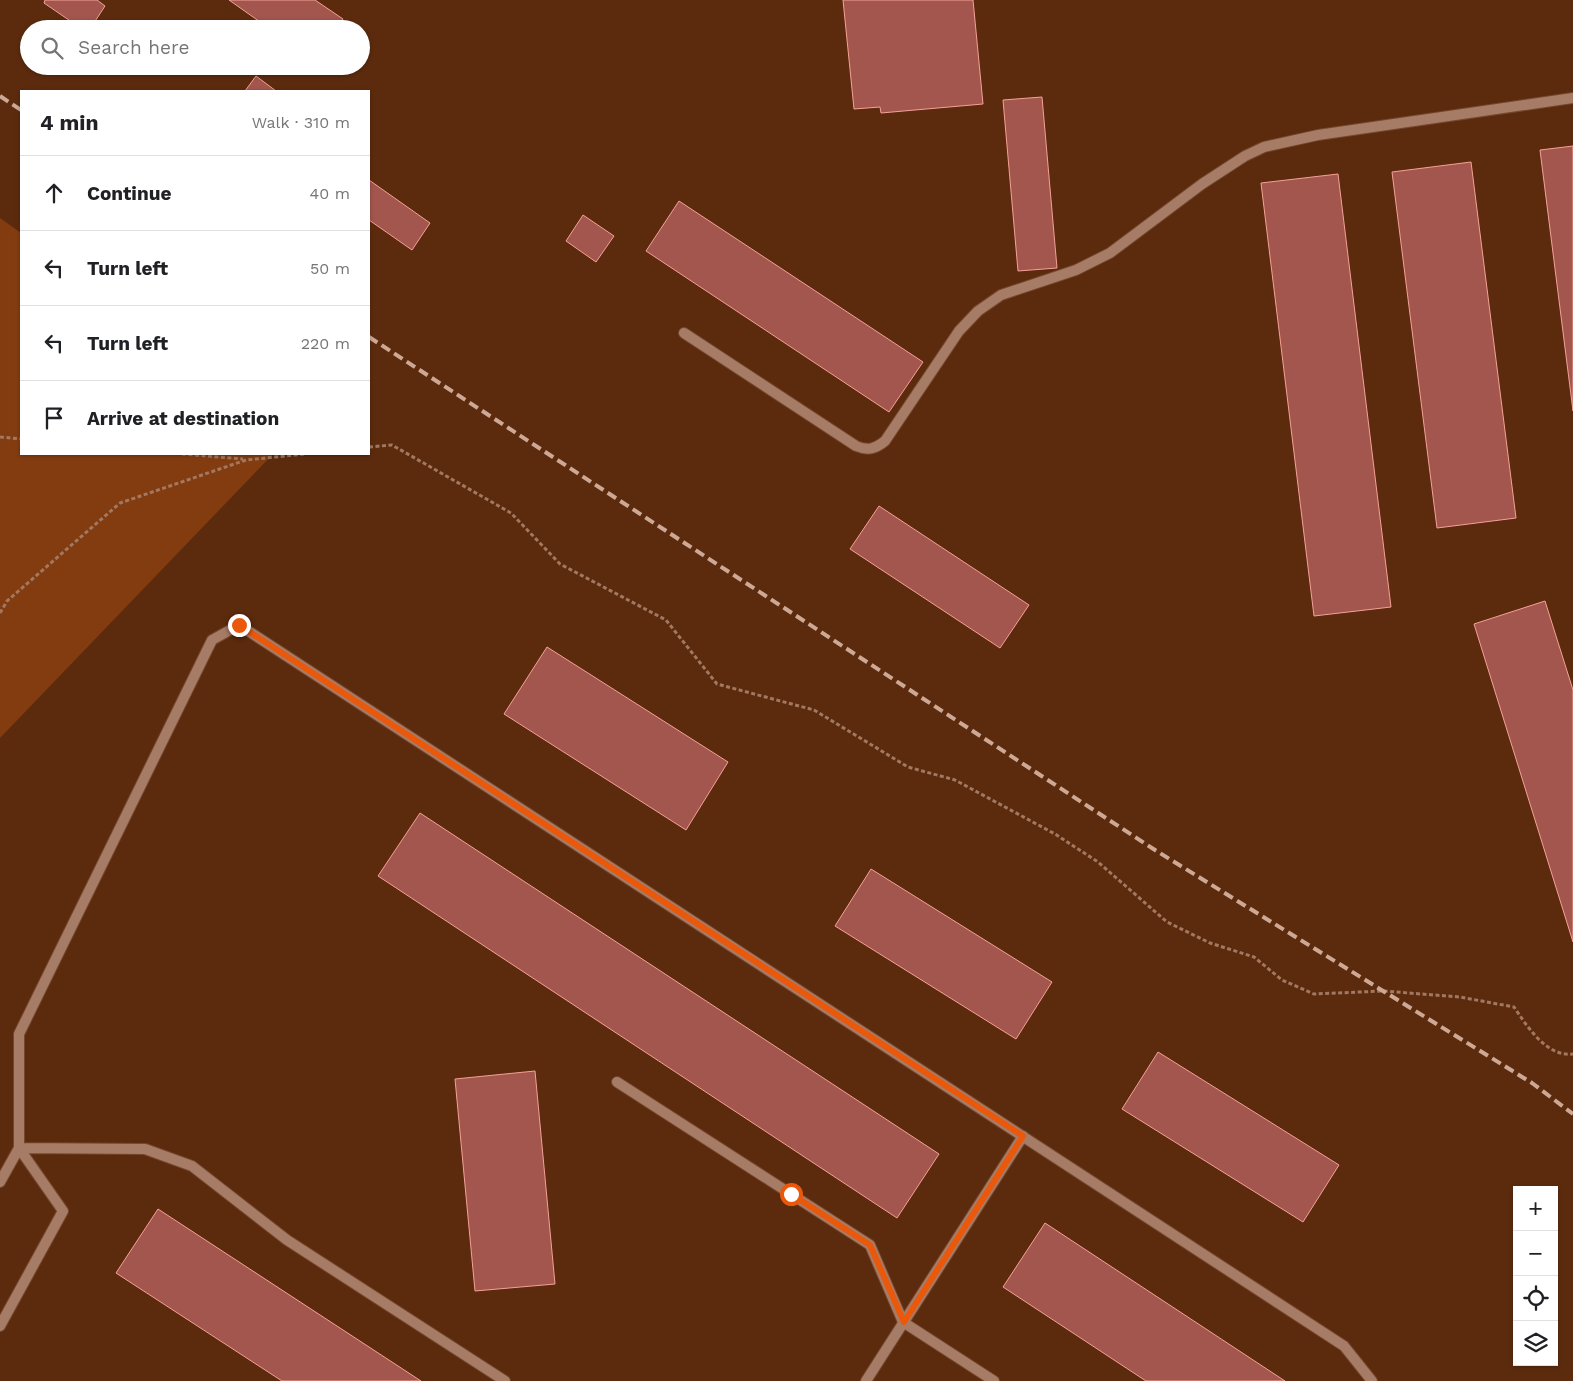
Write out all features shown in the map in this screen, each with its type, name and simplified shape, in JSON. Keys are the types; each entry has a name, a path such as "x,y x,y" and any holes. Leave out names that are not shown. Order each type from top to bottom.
{"lane":[{"path":"684,333 856,446 866,450 877,448 885,441 959,331 978,311 1001,295 1076,270 1110,253 1218,173 1245,156 1264,147 1318,135 1573,98"},
{"path":"0,1182 19,1148 19,1034 212,640 239,625 1344,1346 1372,1381"},
{"path":"617,1082 870,1245 904,1322 994,1381"},
{"path":"866,1381 1023,1136"},
{"path":"0,1326 63,1211 19,1148"},
{"path":"19,1148 145,1149 192,1166 287,1240 505,1381"}],"path":[{"path":"0,437 20,439"},
{"path":"370,447 392,445 511,514 560,564 666,620 718,684 814,710 908,767 955,780 1055,834 1098,862 1167,922 1210,943 1254,957 1282,980 1314,994 1383,991 1460,997 1514,1007 1538,1040 1566,1055 1573,1054"},
{"path":"193,455 246,460 294,455"},
{"path":"0,613 7,601 120,503 246,460"}],"shaded area":[{"path":"0,218 20,232 20,455 272,455 0,738"}],"building":[{"path":"45,0 97,0 105,6 96,20 69,20 44,3"},
{"path":"229,0 315,0 343,19 342,20 257,20"},
{"path":"843,0 973,0 983,104 881,113 880,107 854,109"},
{"path":"256,76 275,90 246,90"},
{"path":"1042,97 1057,268 1018,271 1003,100"},
{"path":"1573,146 1573,411 1540,150"},
{"path":"1471,162 1516,518 1437,528 1392,172"},
{"path":"1338,174 1391,607 1314,616 1261,183"},
{"path":"370,181 430,223 412,250 370,221"},
{"path":"679,201 923,362 889,412 646,251"},
{"path":"583,215 614,236 596,262 566,241"},
{"path":"879,506 1029,605 1000,648 850,549"},
{"path":"1545,601 1573,690 1573,942 1474,624"},
{"path":"547,647 728,762 686,830 504,714"},
{"path":"420,813 939,1154 897,1218 378,876"},
{"path":"871,869 1052,982 1016,1039 835,926"},
{"path":"1158,1052 1339,1165 1303,1222 1122,1109"},
{"path":"535,1071 555,1284 475,1291 455,1079"},
{"path":"158,1209 421,1381 282,1381 116,1273"},
{"path":"1045,1223 1285,1381 1146,1381 1003,1287"}],"railway":[{"path":"0,96 20,109"},
{"path":"370,338 1155,850 1532,1083 1573,1114"}],"route":[{"path":"239,625 1023,1136 904,1322 870,1245 791,1194"}]}
